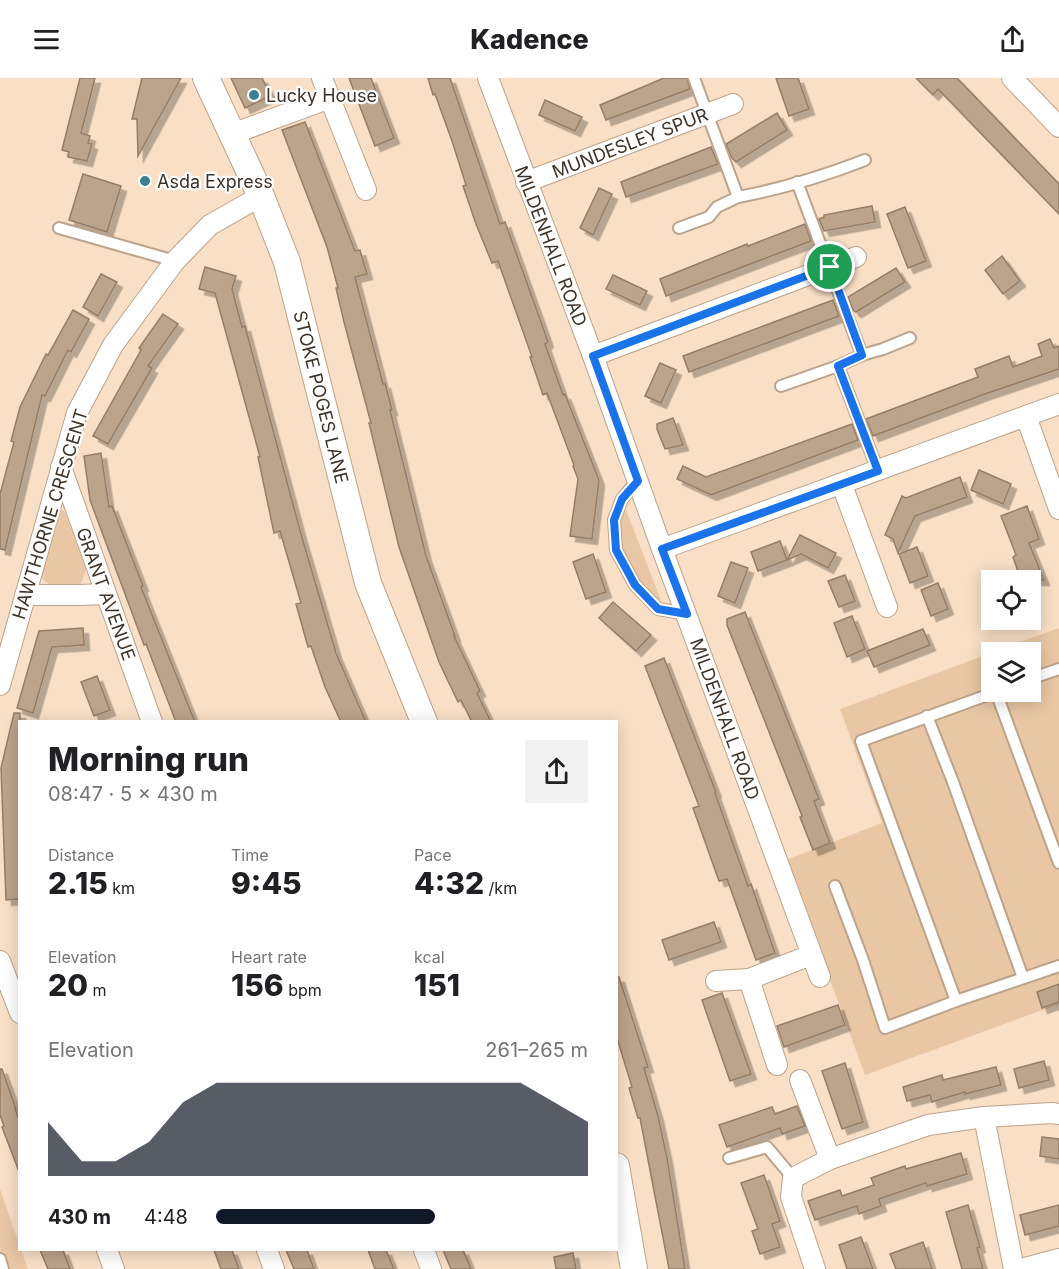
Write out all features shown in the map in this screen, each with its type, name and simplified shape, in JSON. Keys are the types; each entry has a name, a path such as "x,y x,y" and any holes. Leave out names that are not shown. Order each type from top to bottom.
{"street":[{"name":"STOKE POGES LANE","path":"206,78 261,196 287,262 368,583 423,720"},
{"path":"322,78 362,164 366,190"},
{"name":"MILDENHALL ROAD","path":"488,78 593,356 820,977"},
{"path":"1012,78 1059,127"},
{"path":"232,134 330,98"},
{"name":"MUNDESLEY SPUR","path":"526,182 734,104"},
{"name":"HAWTHORNE CRESCENT","path":"0,685 77,413 113,345 175,261 210,225 261,196"},
{"path":"593,356 856,257"},
{"path":"662,549 1059,404"},
{"path":"1026,416 1059,509"},
{"name":"GRANT AVENUE","path":"61,467 151,720"},
{"path":"842,485 887,607"},
{"path":"25,595 105,594"},
{"path":"716,981 748,979 811,955"},
{"path":"0,961 18,1009"},
{"path":"748,979 777,1065"},
{"path":"800,1080 831,1159"},
{"path":"815,1269 791,1197 793,1178 831,1159 928,1125 984,1117 1059,1114"},
{"path":"984,1117 1014,1269"},
{"path":"618,1177 634,1269"},
{"path":"107,1251 114,1269"},
{"path":"267,1251 274,1269"},
{"path":"424,1251 431,1269"},
{"path":"1021,1269 1059,1259"}],"lane":[{"path":"694,78 738,197"},
{"path":"679,228 709,217 717,207 738,197 769,191 865,160"},
{"path":"797,182 862,355"},
{"path":"59,228 175,261"},
{"path":"781,386 910,338"},
{"path":"838,366 878,471"},
{"path":"638,481 622,499 614,520 616,550 635,585 658,609 687,614"},
{"path":"1041,675 1059,669"},
{"path":"957,1001 861,741 996,692 1059,863"},
{"path":"927,716 1023,978"},
{"path":"835,886 863,960 885,1028 1059,966"},
{"path":"729,1158 767,1147 793,1178"},
{"path":"0,1259 3,1269"}],"shaded area":[{"path":"58,507 65,512 86,570 81,583 63,589 55,588 40,577"},
{"path":"626,510 661,600 656,602 631,572 619,547 620,514"},
{"path":"1059,628 1059,1004 865,1075 786,860 882,823 840,709 981,657 981,702 1041,702 1041,642 1020,642"},
{"path":"0,1189 18,1241 18,1251 21,1251 28,1269 0,1269"}],"building":[{"path":"80,78 95,78 81,133 90,136 88,143 92,144 87,161 68,157 69,152 62,150"},
{"path":"142,78 181,78 138,156 137,119 132,119"},
{"name":"Lucky House","path":"231,78 262,78 271,96 245,108"},
{"path":"349,78 371,78 394,138 375,146"},
{"path":"428,78 450,78 500,224 505,222 536,308 548,342 545,344 563,395 565,394 599,480 592,539 570,536 578,479 574,465 547,393 543,395 498,261 492,263 476,224 463,186 466,185 452,141"},
{"path":"664,78 687,78 690,89 606,120 600,105"},
{"path":"776,78 798,78 809,109 789,116"},
{"path":"916,78 957,78 1059,184 1059,214 938,89 933,95"},
{"path":"545,100 582,117 575,131 539,115"},
{"path":"777,113 787,130 736,162 726,144"},
{"path":"305,122 355,251 360,250 367,274 355,277 392,410 390,410 426,556 454,636 480,691 477,693 490,720 471,720 461,700 458,702 439,662 399,547 327,247 282,130"},
{"path":"711,147 718,164 626,197 621,182"},
{"path":"83,174 121,186 107,232 69,220"},
{"path":"599,188 612,194 593,235 580,228"},
{"path":"872,206 875,222 824,231 819,219 824,215"},
{"path":"905,207 926,261 908,268 887,214"},
{"path":"805,224 811,241 666,296 660,279 747,244 748,246"},
{"path":"1002,256 1020,281 1003,294 985,270"},
{"path":"205,267 236,276 232,289 242,327 245,326 301,534 336,653 365,720 340,720 325,687 311,646 308,647 296,604 301,603 280,531 274,533 258,457 260,457 215,293 199,289"},
{"path":"896,268 905,282 856,312 853,310 848,297"},
{"path":"101,274 117,282 98,316 83,307"},
{"path":"613,275 647,291 640,305 606,289"},
{"path":"833,300 839,316 689,372 683,356"},
{"path":"73,310 89,319 71,352 68,350 45,396 42,395 5,550 0,549 0,494 14,442 11,441 20,407 46,354 48,355"},
{"path":"163,314 178,324 148,366 152,368 108,444 93,436 141,350 139,348"},
{"path":"1050,339 1054,348 1059,346 1059,369 873,436 866,419 978,377 975,369 1009,356 1013,367 1042,356 1038,344"},
{"path":"660,363 676,370 661,403 645,396"},
{"path":"673,418 683,445 665,449 657,424"},
{"path":"852,424 858,440 711,495 677,479 683,466 706,477"},
{"path":"101,453 109,507 112,506 143,586 141,587 194,720 175,720 146,644 144,645 90,500 84,456"},
{"path":"979,470 1011,484 1003,504 971,490"},
{"path":"960,477 967,497 915,516 898,553 893,539 885,535 902,496 906,498"},
{"path":"1027,506 1039,539 1029,543 1040,570 1018,570 1013,557 1016,555 1001,516"},
{"path":"800,535 836,553 828,568 801,554 787,560"},
{"path":"780,541 787,560 758,571 751,552"},
{"path":"917,547 928,576 910,583 899,554"},
{"path":"593,554 606,592 586,599 573,562"},
{"path":"731,562 748,568 735,603 718,596"},
{"path":"845,575 855,601 839,607 828,581"},
{"path":"938,583 948,609 931,616 921,590"},
{"path":"613,602 651,635 636,651 599,618"},
{"path":"745,612 819,799 814,801 830,843 813,850 800,817 802,816 727,625 727,619"},
{"path":"852,616 865,649 847,657 834,623"},
{"path":"83,628 84,645 52,647 33,713 17,708 39,631"},
{"path":"923,629 930,645 874,667 867,651"},
{"path":"664,658 716,792 748,886 751,884 775,953 756,960 727,879 719,881 693,808 699,806 645,666"},
{"path":"97,676 110,710 94,716 81,682"},
{"path":"14,713 20,713 20,720 18,720 18,899 6,900 1,768"},
{"path":"714,922 721,942 669,960 662,940"},
{"path":"618,977 648,1067 644,1068 667,1158 685,1269 669,1269 640,1118 638,1118 629,1088 632,1087 618,1042"},
{"path":"1059,984 1059,1002 1042,1008 1037,992"},
{"path":"722,993 751,1074 730,1081 702,1000"},
{"path":"838,1005 845,1025 784,1047 777,1026"},
{"path":"1044,1061 1049,1080 1019,1088 1014,1069"},
{"path":"845,1063 863,1122 842,1129 822,1071"},
{"path":"996,1067 1001,1085 965,1094 965,1092 932,1102 930,1095 907,1101 903,1087 942,1075 943,1080"},
{"path":"0,1069 2,1069 18,1117 18,1169 2,1127 4,1126 0,1115"},
{"path":"797,1106 805,1126 782,1134 780,1128 727,1147 719,1125 772,1107 775,1114"},
{"path":"1042,1137 1059,1139 1059,1159 1040,1156"},
{"path":"961,1153 967,1174 927,1186 926,1183 879,1199 881,1206 859,1214 857,1206 815,1220 808,1201 840,1190 842,1196 874,1185 871,1178 882,1174 905,1166 906,1169"},
{"path":"764,1175 780,1221 772,1224 780,1247 760,1254 752,1231 758,1229 741,1183"},
{"path":"968,1205 980,1247 977,1248 983,1269 962,1269 946,1212"},
{"path":"1059,1205 1059,1226 1025,1235 1020,1215"},
{"path":"861,1237 873,1269 847,1269 839,1245"},
{"path":"923,1242 932,1269 896,1269 890,1254"},
{"path":"40,1251 63,1251 70,1269 48,1269"},
{"path":"214,1251 232,1251 239,1269 221,1269"},
{"path":"286,1251 307,1251 314,1269 294,1269"},
{"path":"368,1251 386,1251 394,1269 375,1269"},
{"path":"443,1251 463,1251 471,1269 451,1269"},
{"path":"573,1253 576,1269 556,1269 554,1257"}],"place":[{"name":"Lucky House","path":"254,95"},
{"name":"Asda Express","path":"145,181"}],"route":[{"path":"830,267 862,355 838,366 878,471 662,549 687,614 658,609 635,585 616,550 614,520 622,499 638,481 593,356 830,267"}]}
